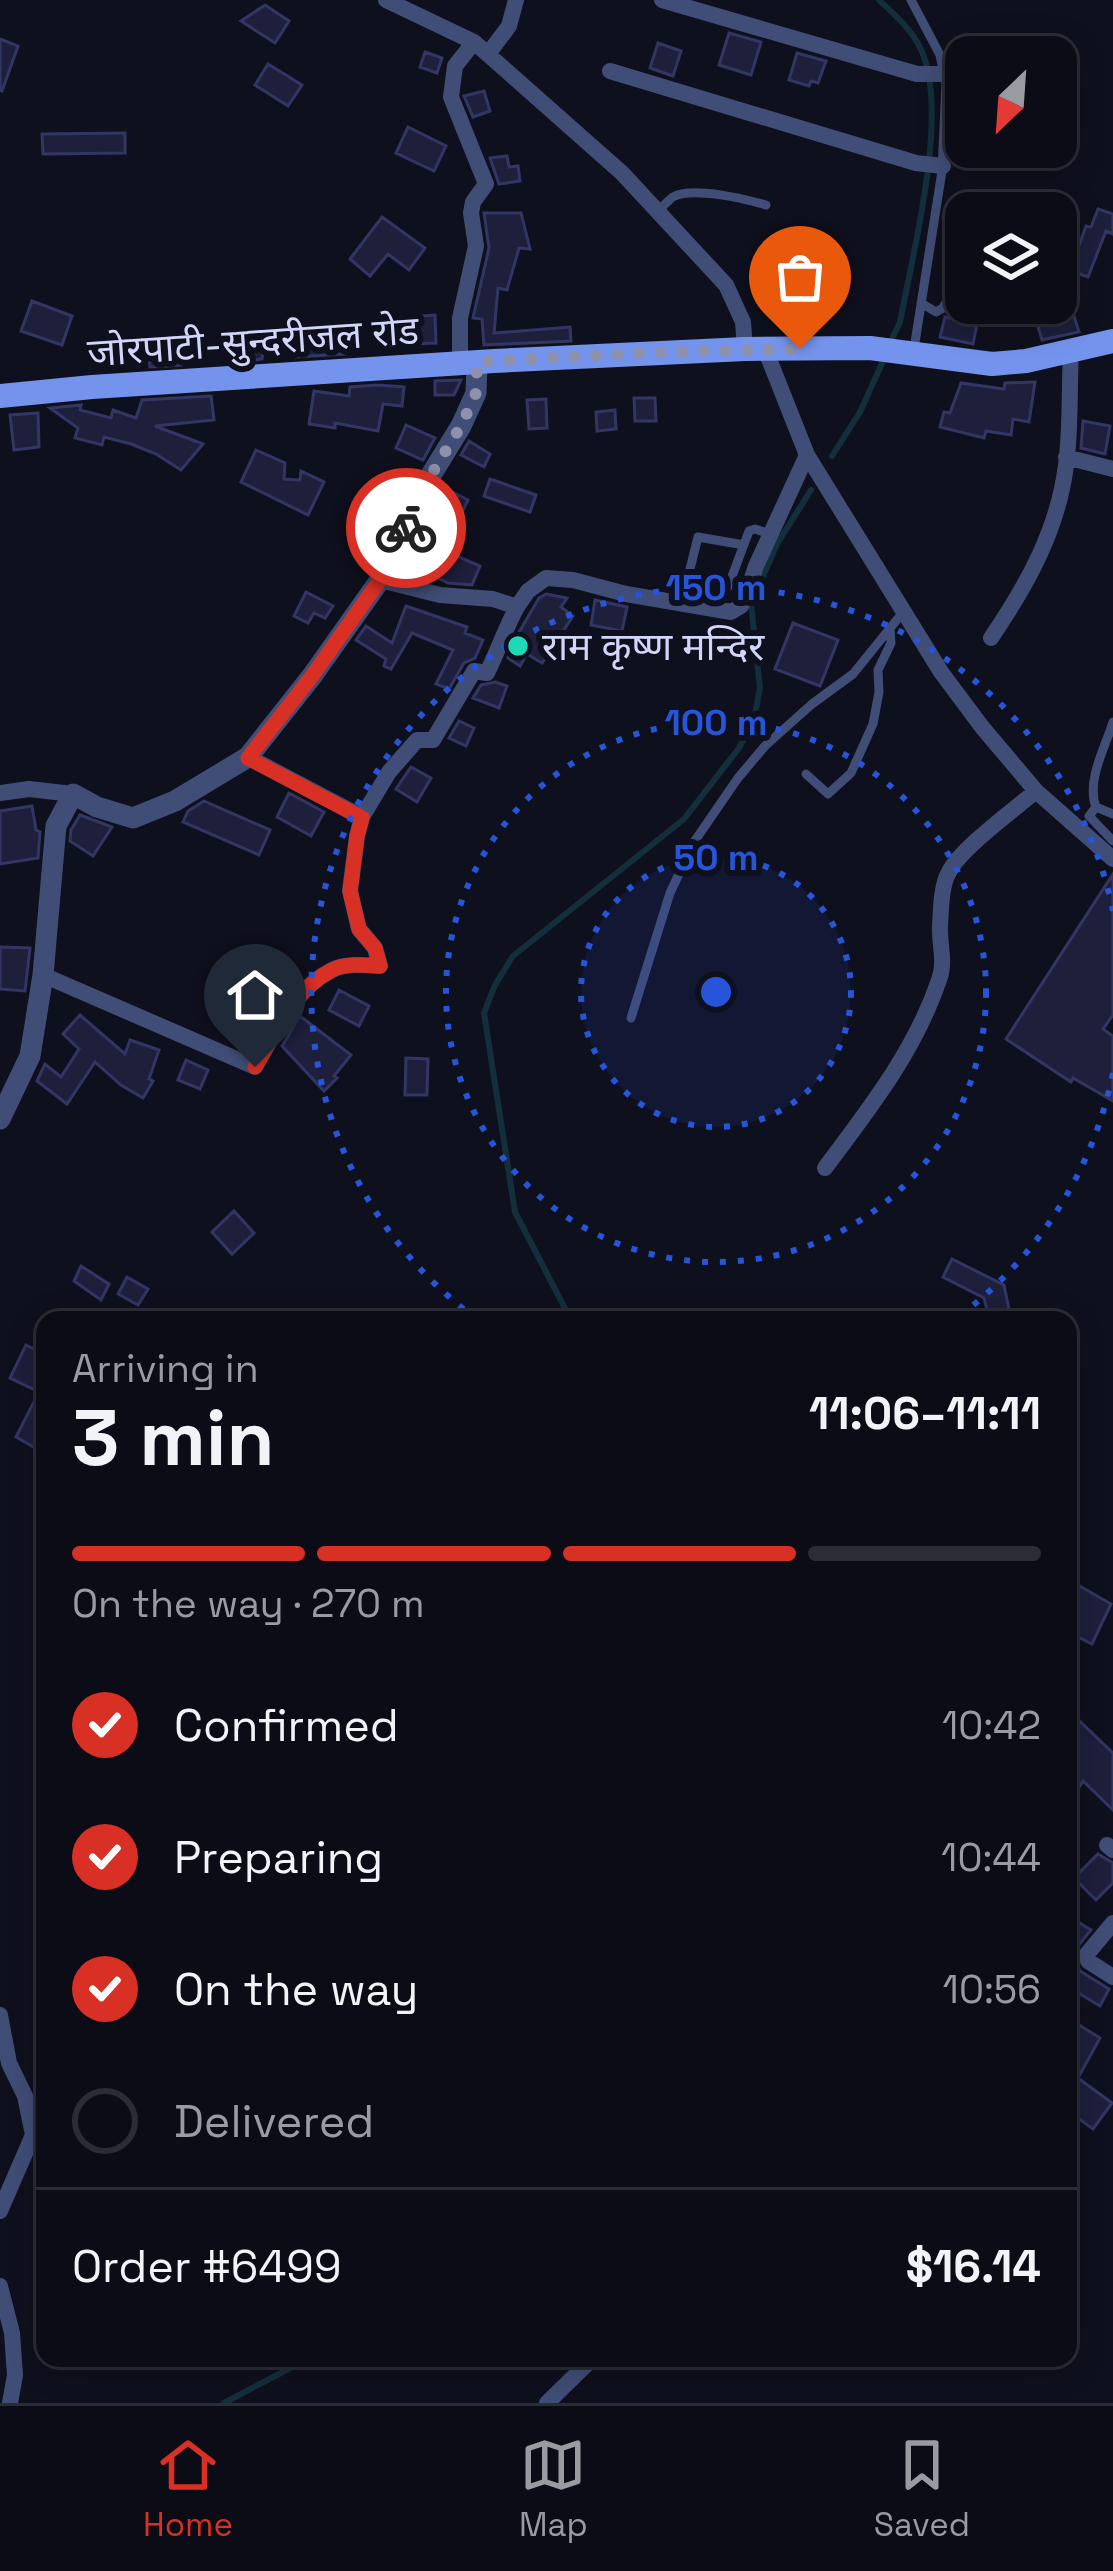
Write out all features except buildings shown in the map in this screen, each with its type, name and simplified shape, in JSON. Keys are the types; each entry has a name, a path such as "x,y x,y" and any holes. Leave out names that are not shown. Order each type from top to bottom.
{"main road":[{"name":"जोरपाटी-सुन्दरीजल रोड","path":"0,395 468,363 755,350 870,348 992,364 1113,341"}],"street":[{"path":"386,0 481,48 622,173 726,285 807,455 941,673 1036,790 1113,859"},
{"path":"0,794 29,789 73,794 134,818 175,801 248,758 380,580 476,393 460,319 476,246 471,212 486,184 452,97 455,66 508,26 516,0"},
{"path":"662,0 916,74 940,75"},
{"path":"610,71 930,165"},
{"path":"991,638 1024,589 1049,535 1066,457 1071,351"},
{"path":"44,975 255,1067 296,997 334,969 380,966 375,948 359,929 350,891 362,818 401,757 417,740 433,740 474,671 487,673 501,636 528,591 546,578 573,580 731,612 748,594 807,455"},
{"path":"1066,457 1113,470"},
{"path":"380,580 517,607"},
{"path":"248,758 362,818"},
{"path":"825,1168 887,1084 939,982 946,874 1036,790"},
{"path":"0,1119 30,1056 44,975 56,826 73,794"},
{"path":"1113,1923 1087,1954 1088,1961 1113,1977"},
{"path":"0,2014 9,2063 25,2096 33,2134 0,2212"},
{"path":"0,2286 12,2333 15,2374 10,2403"},
{"path":"547,2403 584,2367"}],"lane":[{"path":"909,353 921,302 930,165 946,118 940,56 910,0"},
{"path":"658,211 671,198 688,193 766,205"},
{"path":"921,302 936,312 945,304"},
{"path":"744,545 698,537 688,578 728,587 744,545 749,531 770,535"},
{"path":"631,1018 670,893 694,842 765,746 853,674 904,611"},
{"path":"806,774 828,794 851,773 873,724 878,670 891,643 890,628"},
{"path":"1113,722 1093,782 1092,800 1096,807 1113,814"},
{"path":"1096,807 1089,816 1113,841"}],"waterway":[{"path":"879,0 921,48 932,116 919,225 900,322 891,341"},
{"path":"832,456 860,412 884,359"},
{"path":"566,1311 515,1212 484,1013 513,956 684,819 739,748 754,719 760,688 751,604 777,544 811,490"},
{"path":"224,2403 292,2367"}],"way so far":[{"path":"406,528 476,393 477,362 800,349"}],"place":[{"name":"राम कृष्ण मन्दिर","path":"518,646"}],"route":[{"path":"255,1067 296,997 334,969 380,966 375,948 359,929 350,891 362,818 248,758 380,580 406,528"}]}
